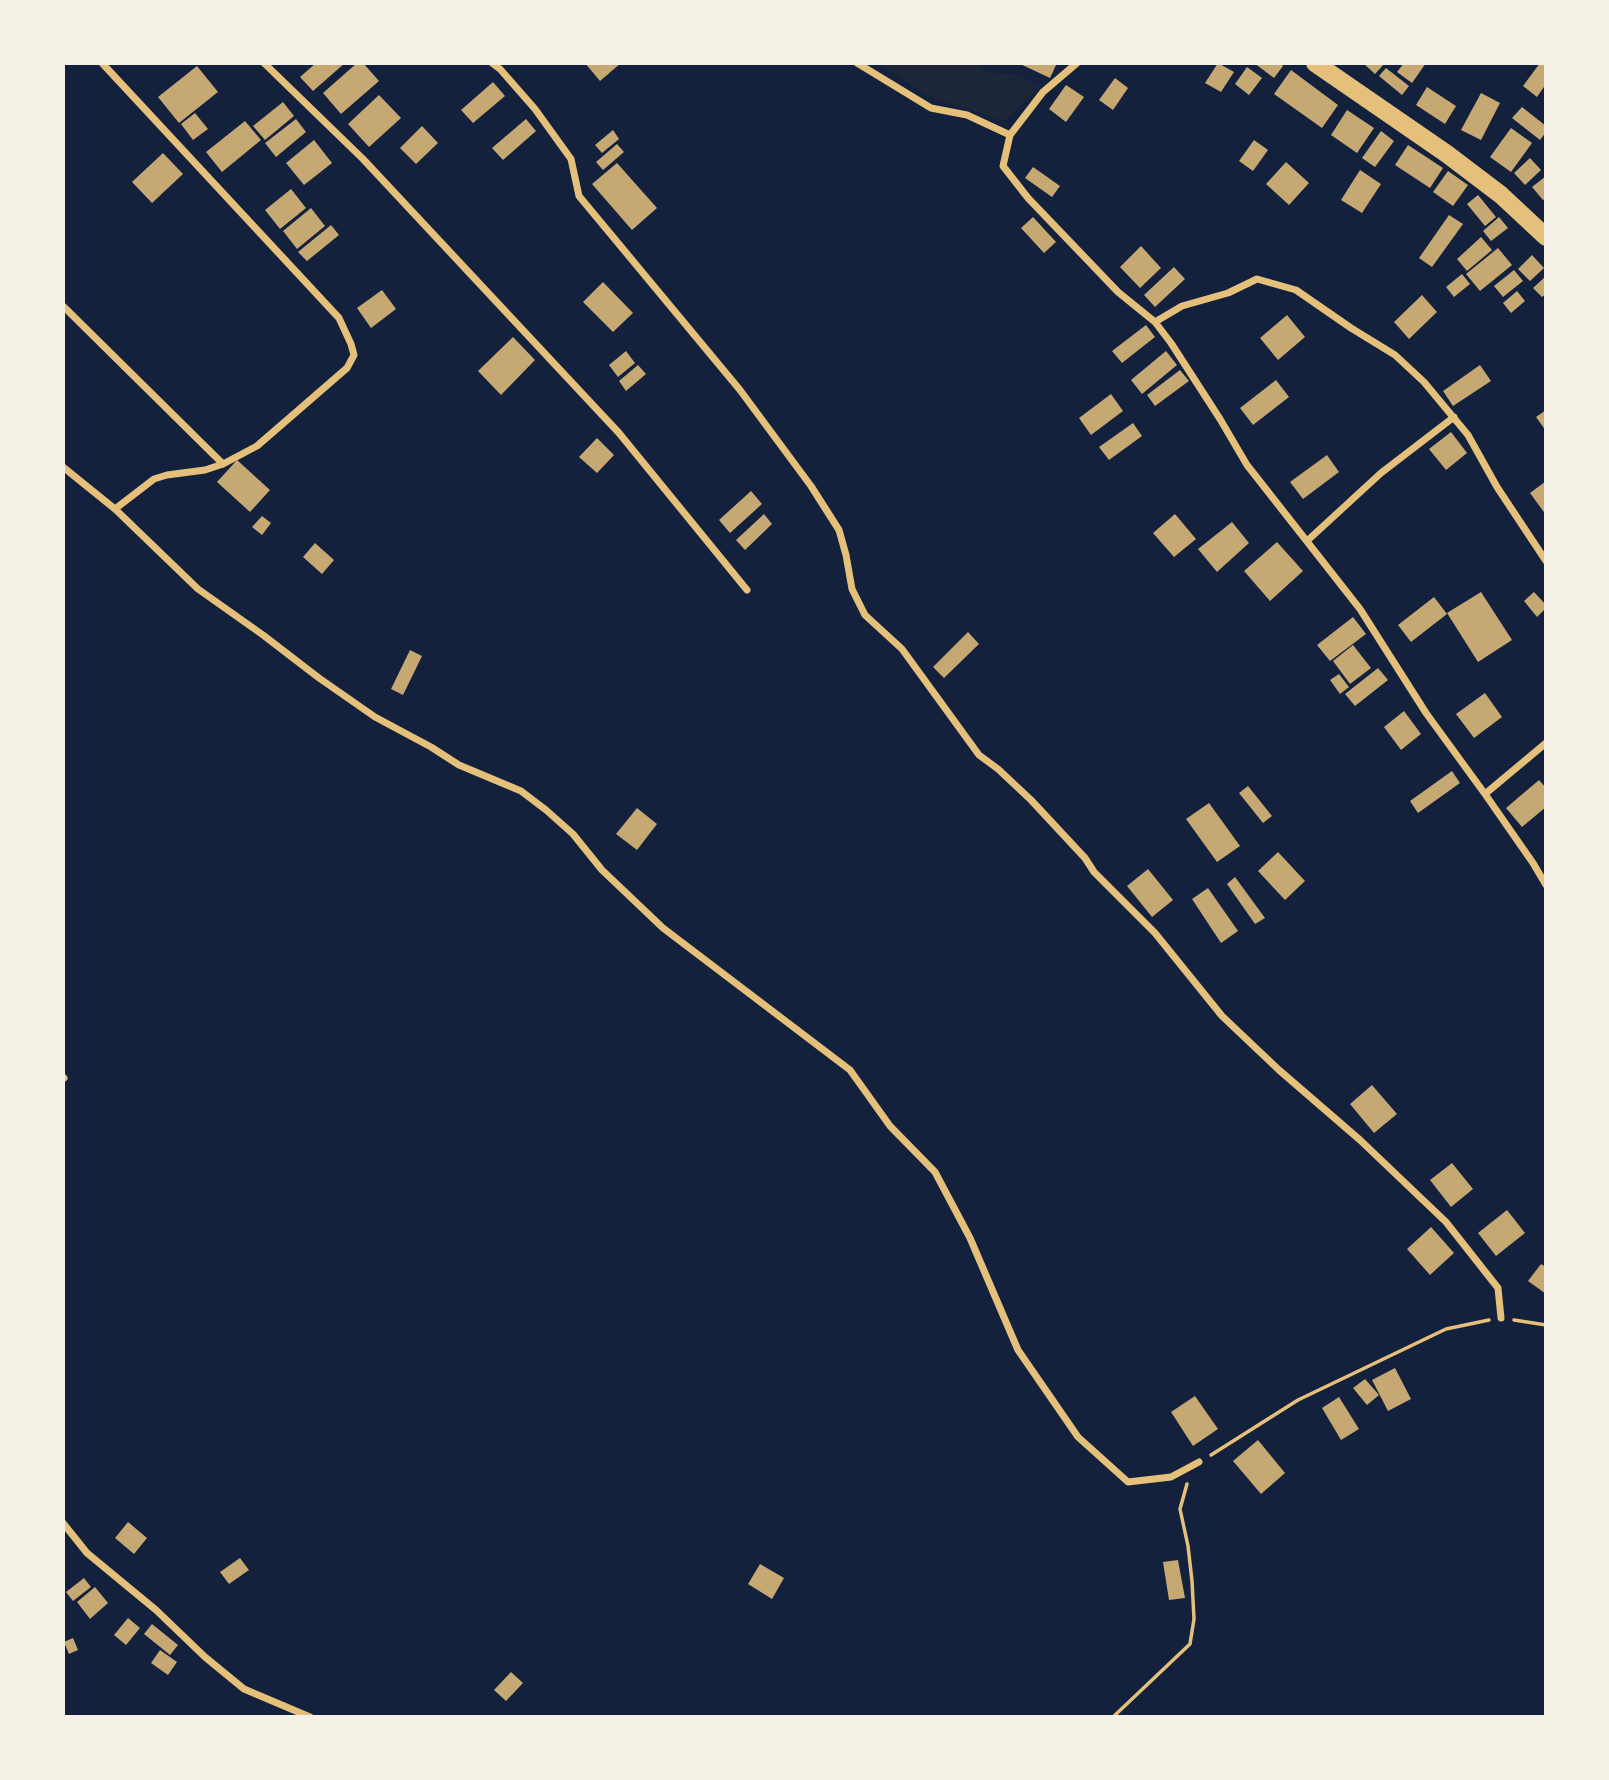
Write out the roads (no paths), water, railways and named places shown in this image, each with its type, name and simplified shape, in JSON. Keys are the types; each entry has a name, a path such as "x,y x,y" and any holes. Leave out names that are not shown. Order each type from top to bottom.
{"main road":[{"path":"1315,63 1480,179 1546,237"}],"street":[{"path":"102,63 338,318 354,355 347,368 257,446 205,470 155,479 116,509"},
{"path":"264,63 363,159 618,433 747,590"},
{"path":"492,63 535,109 571,159 579,196 732,381 811,486 839,530 852,589 865,615 902,649 979,755 1031,800 1085,858 1094,872 1155,933 1222,1016 1360,1140 1446,1222 1499,1288 1501,1318"},
{"path":"857,63 931,108 967,115 1010,135"},
{"path":"1077,63 1043,92 1010,135 1003,166 1019,187 1118,292 1155,322 1220,419 1247,465 1360,609 1426,713 1546,885"},
{"path":"1155,322 1182,306 1228,293 1257,279 1296,290 1395,355 1424,382 1468,435 1496,487 1546,561"},
{"path":"63,306 223,464"},
{"path":"1307,541 1381,473 1454,416"},
{"path":"63,467 116,509 198,589 319,678 375,717 459,765 521,790 573,834 602,870 663,928 850,1070 890,1126 935,1172 970,1238 1018,1350 1078,1437 1128,1482 1171,1477 1199,1462"},
{"path":"1485,794 1546,743"},
{"path":"63,1523 87,1553 244,1689 310,1717"}]}
